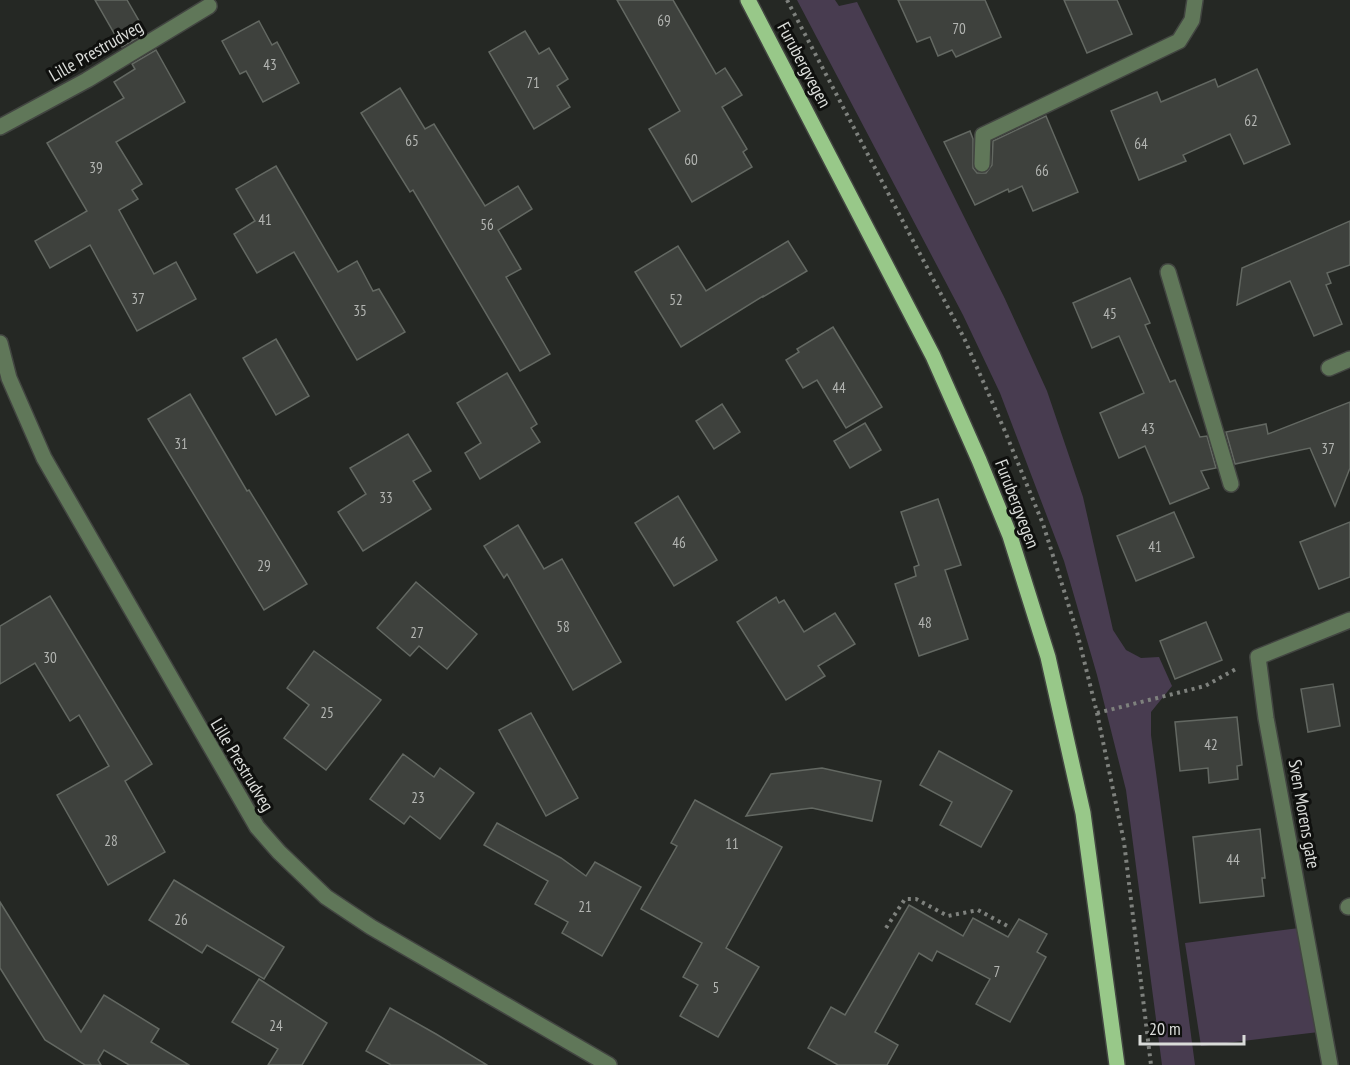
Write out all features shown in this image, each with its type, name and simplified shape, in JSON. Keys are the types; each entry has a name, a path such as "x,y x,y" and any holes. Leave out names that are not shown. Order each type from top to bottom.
{"main road":[{"name":"Furubergvegen","path":"748,0 933,356 1010,536 1048,657 1083,813 1117,1065"}],"street":[{"path":"982,164 983,135 1179,41 1192,20 1195,0"},
{"name":"Lille Prestrudveg","path":"0,127 87,80 209,6"},
{"path":"1168,272 1231,484"},
{"name":"Lille Prestrudveg","path":"0,343 9,378 44,458 219,766 257,827 279,852 326,897 371,927 609,1065"},
{"path":"1329,368 1350,359"},
{"path":"1258,657 1350,620"},
{"name":"Sven Morens gate","path":"1258,657 1266,718 1330,1065"}],"path":[{"path":"1097,713 1205,686 1258,657"},
{"path":"886,928 905,898 916,898 948,916 978,910 1011,928"}],"shaded area":[{"path":"797,0 835,0 839,6 857,2 1005,299 1047,391 1083,497 1113,630 1126,650 1141,658 1159,657 1172,686 1151,712 1151,735 1195,1065 1162,1065 1126,790 1097,675 1064,561 1000,393 963,315"},
{"path":"1299,928 1319,1032 1201,1046 1185,943"}],"building":[{"path":"95,0 127,0 146,33 122,47"},
{"path":"617,0 673,0 716,74 725,68 742,95 722,107 747,149 743,152 752,167 692,202 649,129 680,111"},
{"path":"898,0 985,0 1001,37 956,57 952,50 938,56 930,37 917,42"},
{"path":"1064,0 1117,0 1132,34 1087,53"},
{"path":"259,21 272,45 277,42 299,83 263,102 246,71 240,74 222,41"},
{"path":"525,31 539,54 549,48 568,79 557,86 570,107 534,129 489,52"},
{"path":"156,50 185,102 116,142 142,184 132,190 138,199 119,210 154,274 176,262 196,299 137,331 90,245 50,268 35,241 87,211 47,143 124,98 114,82 135,69 132,64"},
{"path":"1257,69 1290,144 1244,164 1230,134 1183,155 1186,161 1139,180 1111,111 1157,92 1161,102 1215,79 1218,87"},
{"path":"400,88 425,129 434,124 485,206 518,186 532,209 498,230 521,269 506,277 550,354 520,371 413,190 410,192 361,113"},
{"path":"1046,116 1078,192 1033,211 1022,186 1009,192 1008,189 975,205 944,142 970,131 973,139 973,168 977,173 986,173 992,165 993,141"},
{"path":"276,166 338,272 357,261 373,291 379,289 405,332 357,360 294,252 257,273 234,234 255,221 236,189"},
{"path":"1350,221 1350,265 1327,273 1331,283 1326,285 1342,324 1314,336 1290,281 1237,305 1242,268"},
{"path":"788,241 807,271 681,347 635,272 678,246 706,291"},
{"path":"1130,278 1150,323 1145,325 1170,382 1175,380 1200,437 1207,436 1216,468 1201,471 1209,488 1170,504 1145,446 1119,458 1100,413 1144,393 1119,336 1092,348 1073,303"},
{"path":"833,327 882,407 846,428 817,380 803,388 786,360 799,352 797,349"},
{"path":"276,339 309,396 276,415 243,358"},
{"path":"507,373 537,424 531,428 540,442 480,479 465,453 481,443 457,403"},
{"path":"190,394 247,491 249,490 307,584 264,610 148,419"},
{"path":"1350,402 1350,468 1335,506 1310,448 1235,464 1226,432 1266,424 1268,434"},
{"path":"722,404 740,432 714,449 696,421"},
{"path":"865,423 881,450 850,468 834,441"},
{"path":"408,434 431,471 413,481 431,509 363,551 338,512 366,494 350,468"},
{"path":"678,496 717,560 674,586 635,523"},
{"path":"938,499 961,565 945,570 968,639 919,656 895,584 916,576 914,567 919,565 901,512"},
{"path":"1174,512 1194,557 1136,581 1117,536"},
{"path":"1350,522 1350,577 1319,589 1300,542"},
{"path":"518,525 544,569 562,559 621,662 573,690 507,574 504,578 484,546"},
{"path":"416,582 477,634 447,669 419,646 410,656 377,628"},
{"path":"50,596 152,764 125,781 165,852 108,885 57,795 109,766 79,715 70,721 35,663 0,684 0,626"},
{"path":"776,597 779,603 784,600 804,632 835,613 855,644 818,666 825,676 786,700 737,622"},
{"path":"1206,622 1222,660 1175,679 1160,641"},
{"path":"314,651 381,700 326,770 284,738 309,705 287,688"},
{"path":"1333,684 1340,726 1308,732 1301,689"},
{"path":"531,713 578,798 546,816 499,730"},
{"path":"1237,717 1242,765 1237,766 1238,779 1209,783 1208,768 1180,771 1175,722"},
{"path":"939,751 1012,791 981,847 940,825 952,802 920,785"},
{"path":"403,754 434,777 440,768 474,793 440,839 410,816 404,824 370,799"},
{"path":"822,768 881,781 872,821 812,808 746,816 771,774"},
{"path":"695,800 782,847 726,948 759,967 718,1037 680,1016 698,985 683,977 702,943 641,909 677,846 671,843"},
{"path":"497,823 561,858 586,876 595,862 641,887 602,956 562,933 568,922 535,904 548,881 484,845"},
{"path":"1260,829 1265,878 1262,878 1264,896 1200,903 1193,837"},
{"path":"174,880 284,947 264,979 207,945 202,953 149,920"},
{"path":"0,902 81,1032 104,995 159,1029 151,1042 189,1065 129,1065 104,1050 98,1060 101,1065 85,1065 45,1040 0,968"},
{"path":"909,905 963,936 973,918 1008,937 1019,919 1047,934 1037,952 1046,957 1010,1022 976,1004 990,979 937,951 932,961 919,953 875,1032 898,1045 887,1065 838,1065 808,1048 831,1007 845,1015"},
{"path":"259,979 327,1023 302,1065 268,1065 278,1049 232,1022"},
{"path":"390,1008 487,1065 391,1065 366,1051"}]}
